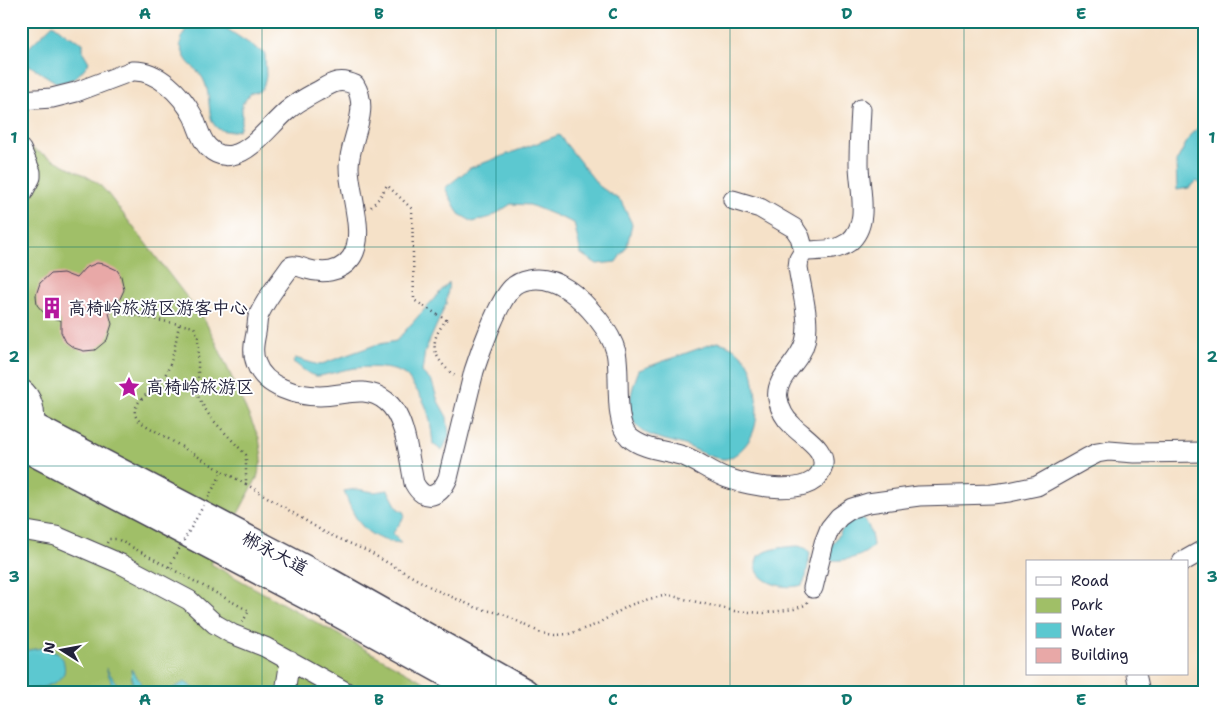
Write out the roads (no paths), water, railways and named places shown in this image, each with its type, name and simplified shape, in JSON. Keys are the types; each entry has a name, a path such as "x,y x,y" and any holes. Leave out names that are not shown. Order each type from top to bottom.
{"highway":[{"name":"郴永大道","path":"26,431 305,595 481,692"},
{"name":"郴永大道","path":"26,431 323,578 525,692"}],"street":[{"path":"21,100 52,98 76,92 132,70 142,70 158,78 183,101 193,116 206,146 220,155 226,156 241,153 249,148 289,109 313,93 341,80 355,85 360,92 360,119 352,146 349,166 358,236 356,248 351,258 341,267 329,272 320,273 296,265 291,266 258,318 254,349 256,362 261,373 272,383 304,395 320,396 360,391 369,392 385,400 396,412 401,424 414,483 423,495 438,494 448,478 470,388 482,350 502,302 511,289 520,282 536,278 556,282 572,293 597,318 612,340 618,360 623,427 628,436 636,442 686,457 727,478 760,486 801,487 820,476 823,468 823,458 817,448 791,425 781,412 778,396 779,384 799,357 805,342 807,327 798,267 799,259 804,251 800,238 794,228 760,208 733,200"},
{"path":"804,251 835,249 848,242 858,229 861,220 862,196 859,166 861,109"},
{"path":"21,149 32,172 21,196"},
{"path":"21,388 28,394 33,404 35,419 26,431"},
{"path":"814,588 824,543 830,528 839,517 852,508 868,503 919,496 992,494 1037,486 1087,458 1109,451 1134,453 1205,452"},
{"path":"21,530 56,536 121,564 189,600 215,624 235,635 265,647 346,692"},
{"path":"1186,560 1205,549"},
{"path":"286,692 290,660"},
{"path":"1136,676 1140,692"}],"water":[{"path":"196,21 215,21 265,54 266,76 263,88 258,92 251,93 242,104 242,121 239,130 227,131 219,129 214,124 211,118 204,80 188,62 183,53 180,44 182,37 187,27"},
{"path":"53,24 67,35 83,43 83,52 89,62 76,77 57,83 21,60 21,55"},
{"path":"1205,122 1205,189 1197,181 1189,188 1177,190 1176,162 1191,134"},
{"path":"559,135 599,186 621,201 632,224 627,246 616,262 597,264 581,254 574,223 530,205 511,204 491,217 473,222 459,214 445,188 470,168"},
{"path":"449,282 446,304 425,351 422,372 432,382 438,401 447,417 449,436 442,451 433,444 430,419 418,392 408,378 400,372 386,368 370,367 316,376 306,372 293,362 295,358 319,365 375,345 396,341"},
{"path":"717,342 735,349 749,364 752,370 757,406 755,425 747,443 740,451 724,459 646,433 632,419 630,405 632,390 639,370"},
{"path":"356,489 374,492 388,490 398,509 403,511 405,516 393,533 401,543 378,538 357,520 344,491"},
{"path":"856,515 867,523 873,545 865,553 853,558 828,560 828,551 843,528"},
{"path":"798,546 806,548 810,553 806,577 802,585 786,587 762,578 756,565 758,556 782,547"},
{"path":"42,648 57,653 63,659 64,673 60,679 50,685 21,691 21,653"},
{"path":"106,668 120,689 125,692 115,692"},
{"path":"131,669 140,681 142,692 125,692 133,690"},
{"path":"185,682 199,692 168,692 168,691"}],"place":[{"name":"高椅岭旅游区游客中心","path":"52,308"},
{"name":"高椅岭旅游区","path":"129,387"}]}
